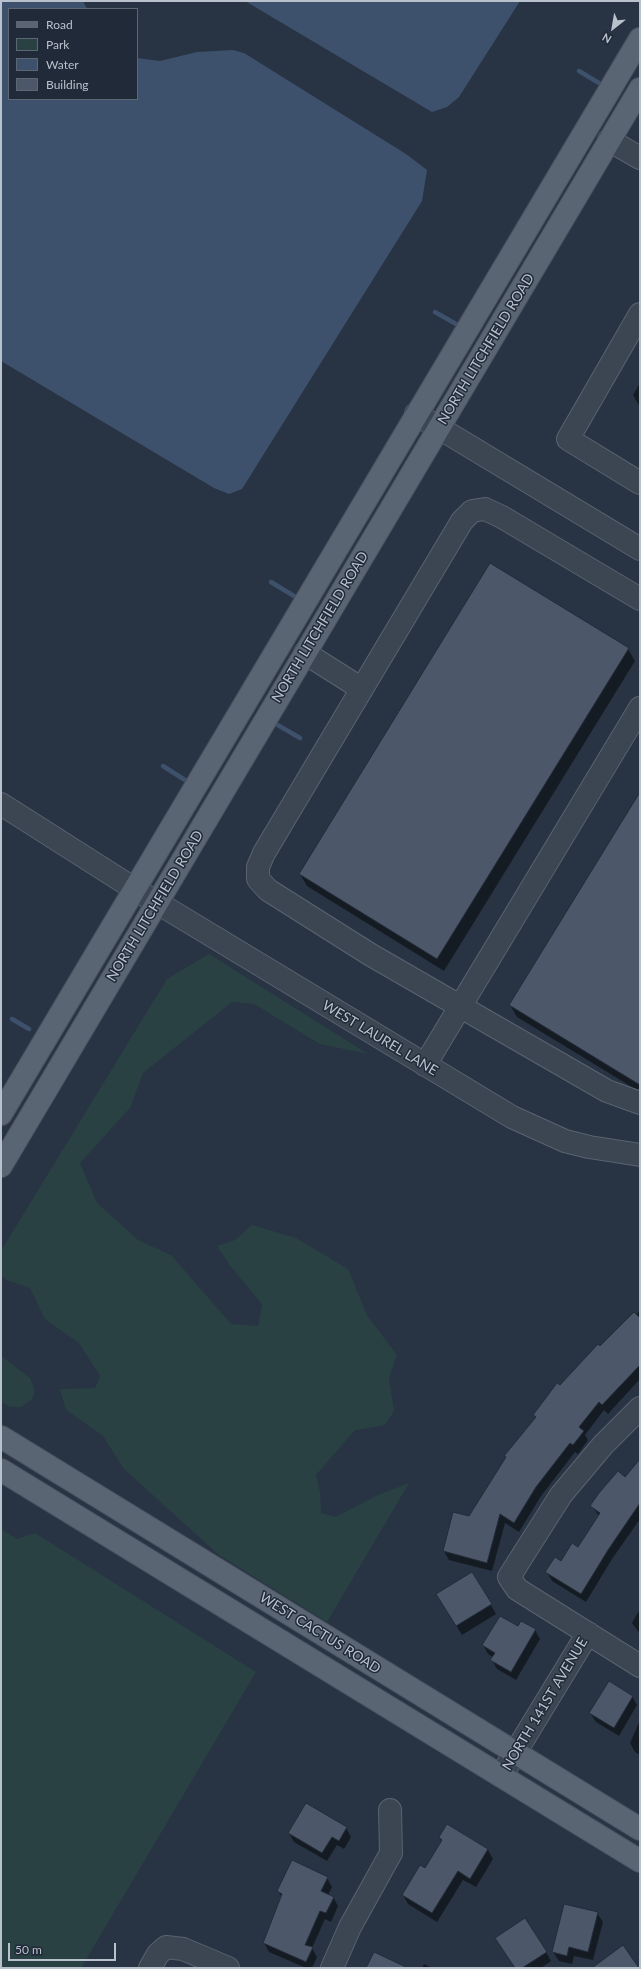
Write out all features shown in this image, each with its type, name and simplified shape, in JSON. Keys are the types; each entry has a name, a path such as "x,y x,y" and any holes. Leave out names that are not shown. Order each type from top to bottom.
{"main road":[{"name":"NORTH LITCHFIELD ROAD","path":"1,1114 133,888 640,39"},
{"name":"NORTH LITCHFIELD ROAD","path":"1,1166 156,902 640,89"},
{"name":"WEST CACTUS ROAD","path":"1,1437 640,1829"},
{"name":"WEST CACTUS ROAD","path":"1,1470 640,1861"}],"street":[{"path":"609,140 640,158"},
{"path":"640,314 568,439 640,483"},
{"path":"416,414 640,549"},
{"path":"640,599 502,516 485,509 472,511 462,521 264,853 258,867 258,879 268,890 371,954 607,1092 640,1103"},
{"path":"305,653 362,689"},
{"path":"425,1065 640,708"},
{"name":"WEST LAUREL LANE","path":"1,804 133,888 512,1117 547,1134 589,1147 640,1155"},
{"path":"640,1408 603,1445 561,1495 509,1577 517,1589 640,1666"},
{"name":"NORTH 141ST AVENUE","path":"501,1776 588,1633"},
{"path":"332,1968 350,1927 391,1853 390,1810"},
{"path":"150,1968 158,1954 166,1947 183,1949 228,1968"}],"green space":[{"path":"209,954 368,1054 320,1044 254,1004 232,1002 143,1073 130,1108 80,1163 97,1203 138,1240 171,1255 231,1324 258,1326 262,1304 232,1268 217,1246 235,1240 252,1225 296,1238 348,1269 367,1315 397,1355 389,1378 394,1411 385,1425 355,1430 316,1475 320,1492 321,1513 335,1517 378,1495 409,1483 327,1622 219,1555 124,1469 103,1436 66,1410 60,1389 95,1388 100,1376 79,1343 45,1319 30,1288 7,1280 1,1276 1,1251 167,979"},
{"path":"1,1356 30,1378 35,1391 32,1399 22,1407 10,1407 1,1402"},
{"path":"1,1529 17,1539 35,1533 256,1672 81,1968 1,1968"}],"water":[{"path":"1,1 83,1 86,8 8,8 8,100 138,100 138,58 160,61 197,52 233,50 244,53 406,154 427,170 422,201 242,489 229,494 214,488 1,361"},
{"path":"245,1 520,1 459,97 447,107 432,112"}],"building":[{"path":"490,563 629,648 437,959 299,874"},
{"path":"640,792 640,1085 509,1005"},
{"path":"634,1312 640,1318 640,1365 602,1405 599,1402 579,1427 584,1431 573,1445 570,1443 536,1487 514,1523 500,1514 487,1563 443,1551 453,1512 469,1516 506,1457 504,1456 536,1417 533,1415 557,1383 560,1385 598,1344 600,1346"},
{"path":"640,1459 640,1503 608,1550 581,1594 545,1572 555,1557 561,1561 572,1543 578,1547 600,1513 590,1506 599,1493 618,1471 625,1477"},
{"path":"472,1572 492,1604 456,1626 436,1594"},
{"path":"500,1616 518,1626 521,1621 536,1629 511,1672 490,1660 495,1653 482,1645"},
{"path":"609,1681 633,1696 614,1728 589,1713"},
{"path":"306,1803 347,1827 339,1841 332,1837 322,1853 288,1833"},
{"path":"447,1824 488,1849 470,1879 458,1871 432,1913 402,1895 420,1865 425,1868 442,1840 439,1837"},
{"path":"292,1860 328,1877 321,1891 334,1897 326,1913 320,1911 305,1945 313,1947 306,1962 263,1943 282,1894 277,1891"},
{"path":"564,1904 598,1912 588,1952 569,1947 567,1956 552,1952"},
{"path":"525,1918 547,1952 522,1968 515,1968 495,1938"},
{"path":"623,1945 639,1968 592,1968"},
{"path":"374,1952 408,1968 366,1968"}],"waterway":[{"path":"579,71 599,83"},
{"path":"435,312 456,324"},
{"path":"271,582 294,596"},
{"path":"276,724 300,738"},
{"path":"163,766 185,780"},
{"path":"12,1019 29,1029"}]}
